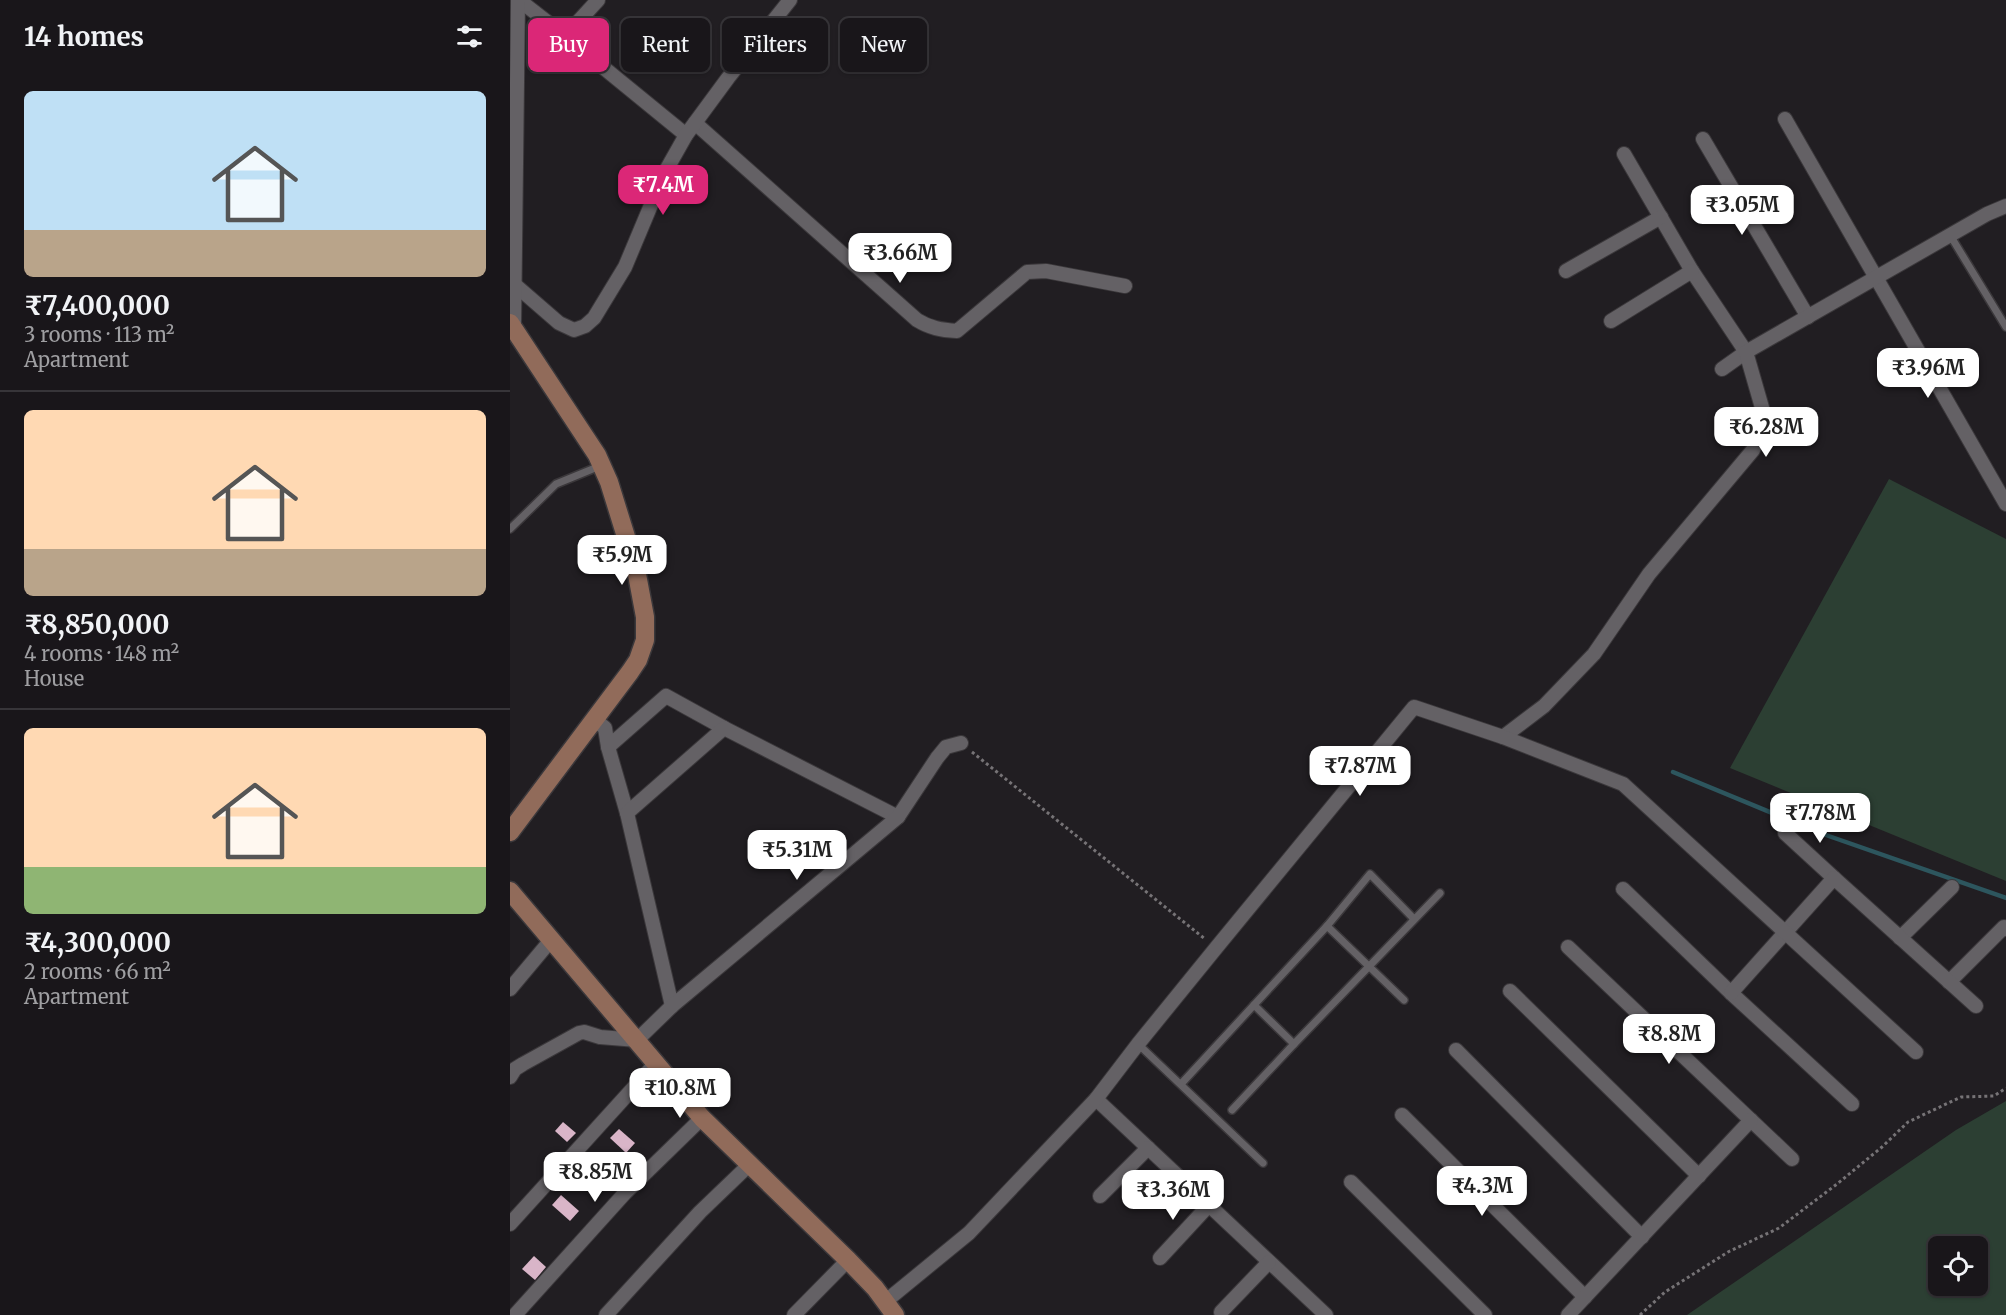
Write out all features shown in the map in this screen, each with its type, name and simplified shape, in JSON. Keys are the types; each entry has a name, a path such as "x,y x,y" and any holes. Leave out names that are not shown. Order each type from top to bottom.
{"street":[{"path":"518,0 542,18"},
{"path":"510,832 638,660 646,629 640,585 602,465 512,326 518,0"},
{"path":"582,18 598,0"},
{"path":"514,284 559,323 574,330 585,326 594,318 625,267 664,174 686,135 790,0"},
{"path":"609,71 686,135"},
{"path":"1785,119 2006,504"},
{"path":"695,123 917,320 928,326 939,330 957,331 1028,272 1046,271 1125,286"},
{"path":"1703,140 1808,317"},
{"path":"1503,737 1544,706 1594,654 1648,574 1753,450 1765,418 1746,352 1692,271 1624,154"},
{"path":"1722,369 1746,352 1987,214 2006,206"},
{"path":"1566,271 1661,217"},
{"path":"1611,321 1692,271"},
{"path":"608,747 666,696 898,817"},
{"path":"510,891 702,1118 848,1260 890,1308 969,1233 1096,1099 1138,1044 1414,707 1503,737 1623,784 1916,1052"},
{"path":"594,719 604,728 627,813 672,1006"},
{"path":"627,813 724,728"},
{"path":"637,1040 672,1006 898,817 941,752 946,747 960,743"},
{"path":"1785,833 1976,1006"},
{"path":"1731,993 1834,878"},
{"path":"1900,938 1952,887"},
{"path":"1623,889 1731,993 1852,1104"},
{"path":"1949,982 2005,927"},
{"path":"510,989 551,940"},
{"path":"1568,947 1792,1159"},
{"path":"1510,991 1699,1176"},
{"path":"510,1077 523,1064 579,1033 637,1040"},
{"path":"1456,1050 1642,1237"},
{"path":"510,1224 656,1063"},
{"path":"1096,1099 1326,1315"},
{"path":"1401,1114 1585,1297"},
{"path":"514,1309 625,1193 702,1118"},
{"path":"1568,1315 1751,1120"},
{"path":"1100,1196 1148,1148"},
{"path":"606,1315 700,1212 749,1165"},
{"path":"1351,1182 1485,1315"},
{"path":"1160,1258 1209,1205"},
{"path":"794,1315 848,1260"},
{"path":"1221,1312 1269,1262"}],"lane":[{"path":"1950,235 2006,327"},
{"path":"510,529 556,484 602,465"},
{"path":"1181,1084 1327,926 1370,874 1414,919"},
{"path":"1232,1110 1440,892"},
{"path":"1327,926 1404,1000"},
{"path":"1254,1005 1294,1044"},
{"path":"1138,1044 1263,1163"}],"path":[{"path":"960,743 1216,948"},
{"path":"1640,1315 1665,1292 1728,1252 1779,1228 1837,1184 1908,1122 1961,1097 1994,1095 2006,1088"}],"green space":[{"path":"1889,479 2006,539 2006,881 1730,768"},
{"path":"2006,1101 2006,1315 1687,1315 1956,1130"}],"building":[{"path":"563,1122 576,1133 567,1142 555,1131"},
{"path":"619,1129 635,1143 626,1153 610,1138"},
{"path":"615,1164 629,1176 619,1186 605,1174"},
{"path":"561,1195 579,1211 570,1221 552,1205"},
{"path":"534,1256 546,1267 535,1280 522,1269"}],"waterway":[{"path":"1673,772 1823,834 2006,898"}]}
